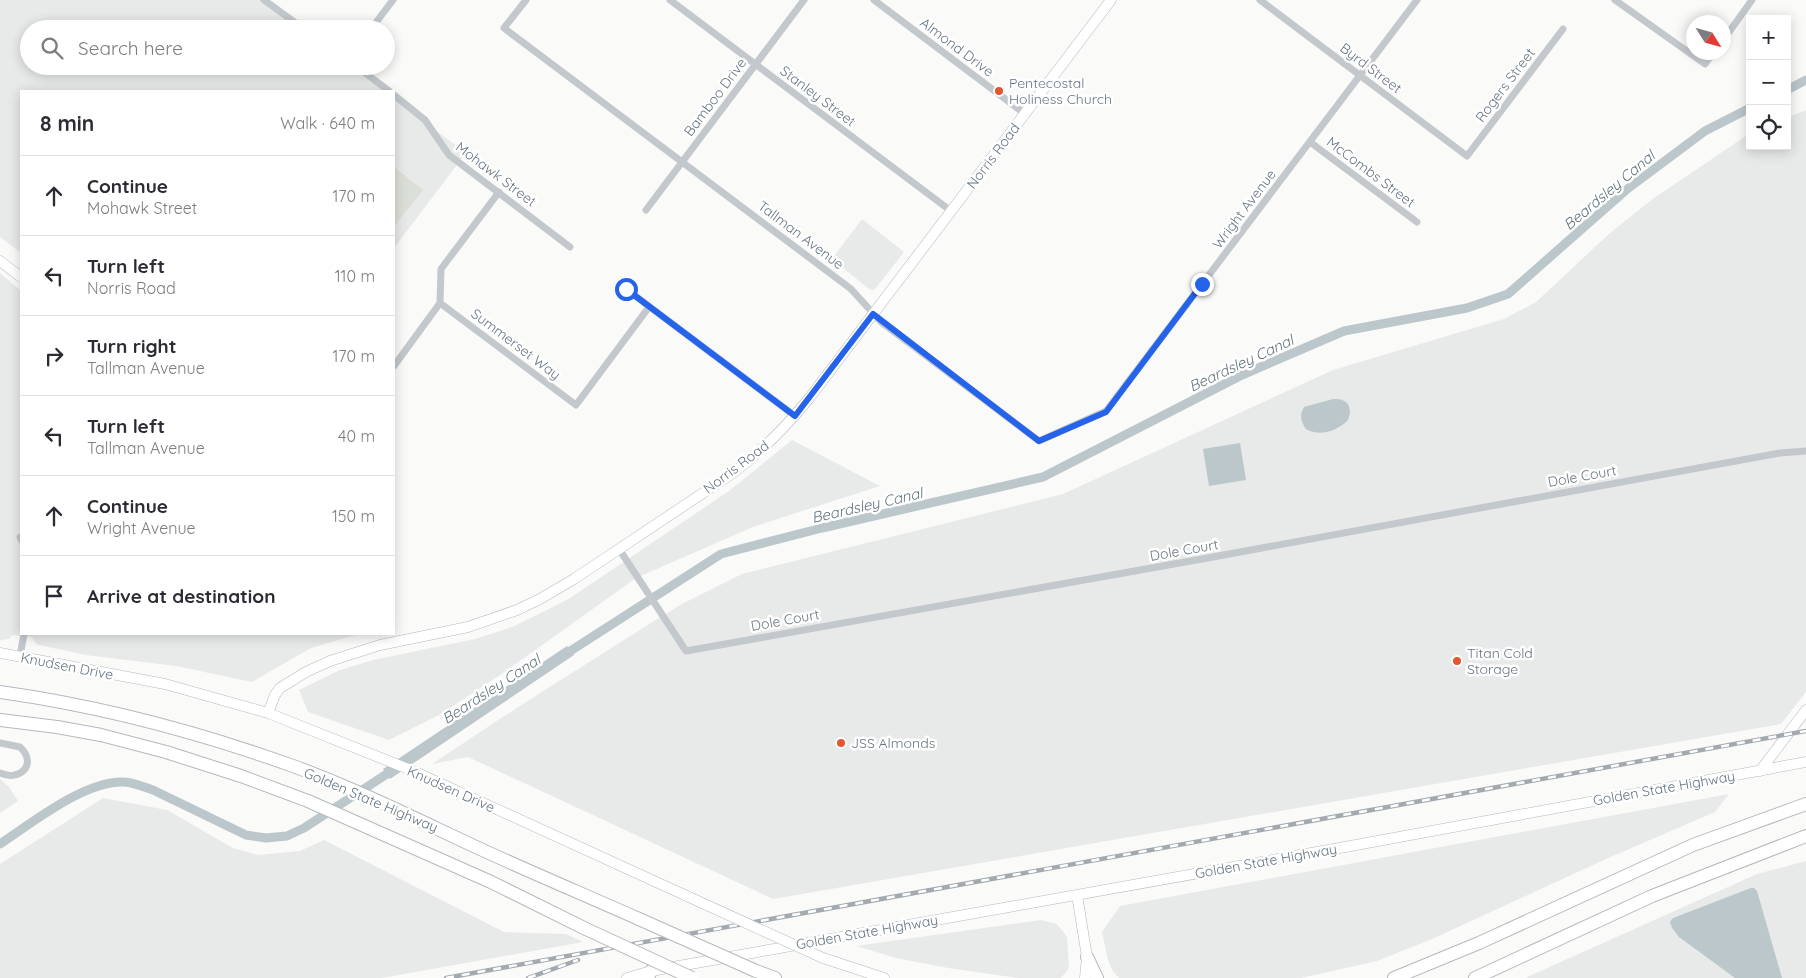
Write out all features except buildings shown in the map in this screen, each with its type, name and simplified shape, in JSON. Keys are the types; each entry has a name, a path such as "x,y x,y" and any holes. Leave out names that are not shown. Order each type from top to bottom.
{"highway":[{"name":"Golden State Highway","path":"0,692 101,710 185,730 294,767 380,802 477,848 775,978"},
{"name":"Golden State Highway","path":"0,720 58,727 129,742 241,776 308,801 492,882 586,929 692,978"},
{"path":"1394,978 1479,943 1693,845 1806,804"},
{"path":"1475,978 1652,896 1806,836"},
{"path":"1087,957 1098,978"}],"street":[{"path":"264,0 292,20"},
{"path":"378,20 392,0"},
{"name":"Tallman Avenue","path":"526,0 504,28 852,289 873,314 1039,441 1082,422"},
{"name":"Stanley Street","path":"670,0 951,211"},
{"name":"Bamboo Drive","path":"646,210 804,0"},
{"name":"Almond Drive","path":"874,0 1025,114"},
{"name":"Norris Road","path":"268,713 280,688 306,672 394,638 468,627 517,610 563,586 733,473 773,440 795,416 1111,0"},
{"name":"Byrd Street","path":"1260,0 1467,156"},
{"name":"Wright Avenue","path":"1082,422 1106,412 1417,0"},
{"path":"1616,0 1686,50"},
{"path":"1731,29 1752,0"},
{"name":"Rogers Street","path":"1467,156 1563,29"},
{"path":"368,75 388,90"},
{"name":"Mohawk Street","path":"395,96 424,120 449,155 570,247"},
{"name":"McCombs Street","path":"1310,142 1417,222"},
{"path":"395,365 440,304 441,269 500,192"},
{"path":"0,261 20,276"},
{"path":"626,289 795,416"},
{"name":"Summerset Way","path":"440,304 576,405 650,307"},
{"name":"Dole Court","path":"619,549 686,651 1780,453 1806,451"},
{"path":"20,656 24,635"},
{"name":"Knudsen Drive","path":"0,654 20,656 165,684 268,713 411,770 823,958 884,978"},
{"path":"1760,771 1806,710"},
{"path":"0,743 20,747 27,757 27,762 25,768 19,774 10,776 0,773"},
{"name":"Golden State Highway","path":"649,975 1806,762"},
{"path":"1077,895 1087,957 1086,978"},
{"path":"627,978 649,975"}],"shaded area":[{"path":"0,0 261,0 288,20 20,20 20,75 362,75 383,90 20,90 20,252 0,237"},
{"path":"395,100 466,153 395,247"},
{"path":"1806,110 1806,692 1781,724 773,899 468,757 432,764 654,621 682,604 742,574 1063,494 1333,370 1504,319 1536,302 1610,233 1654,198 1746,136 1746,150 1791,150 1791,116"},
{"path":"395,168 423,190 395,225"},
{"path":"862,219 904,252 873,290 869,289 832,259"},
{"path":"0,273 20,290 20,635 356,635 311,648 252,682 176,666 86,655 36,644 32,637 13,635 9,639 0,640"},
{"path":"1333,399 1342,400 1348,404 1350,411 1348,420 1328,432 1317,433 1306,429 1301,418 1304,407"},
{"path":"792,440 880,486 753,527 636,578 503,673 441,714 389,740 308,712 299,690 340,670 373,660 475,639 512,627 570,598 729,491"},
{"path":"1240,443 1246,480 1209,486 1203,449"},
{"path":"567,646 574,655 390,779 383,769"},
{"path":"0,779 9,787 18,801 0,813"},
{"path":"1729,794 1715,812 1606,859 1432,939 1377,961 1301,978 1119,978 1112,970 1108,960 1102,932 1120,906"},
{"path":"103,798 167,810 233,848 258,855 300,851 324,840 504,932 566,934 583,942 382,978 0,978 0,864"},
{"path":"1806,861 1806,978 1525,978 1757,874"},
{"path":"1751,888 1757,891 1782,978 1735,978 1679,937 1672,928 1670,922 1673,918"},
{"path":"1041,920 1057,924 1067,937 1069,968 1061,978 1018,978 948,968 896,958 856,946"}],"waterway":[{"name":"Beardsley Canal","path":"1791,88 1806,80"},
{"name":"Beardsley Canal","path":"561,657 721,554 822,528 1043,477 1242,375 1344,331 1467,308 1508,294 1626,190 1705,131 1746,110"},
{"name":"Beardsley Canal","path":"0,844 75,796 92,788 123,782 153,790 246,835 266,838 287,836 304,828 396,768"}],"railway":[{"path":"446,978 1806,731"},
{"path":"528,978 578,960"}],"place":[{"name":"Pentecostal Holiness Church","path":"999,91"},
{"name":"Titan Cold Storage","path":"1457,661"},
{"name":"JSS Almonds","path":"841,743"}],"route":[{"path":"626,289 795,416 873,314 1039,441 1106,412 1202,284"}]}
